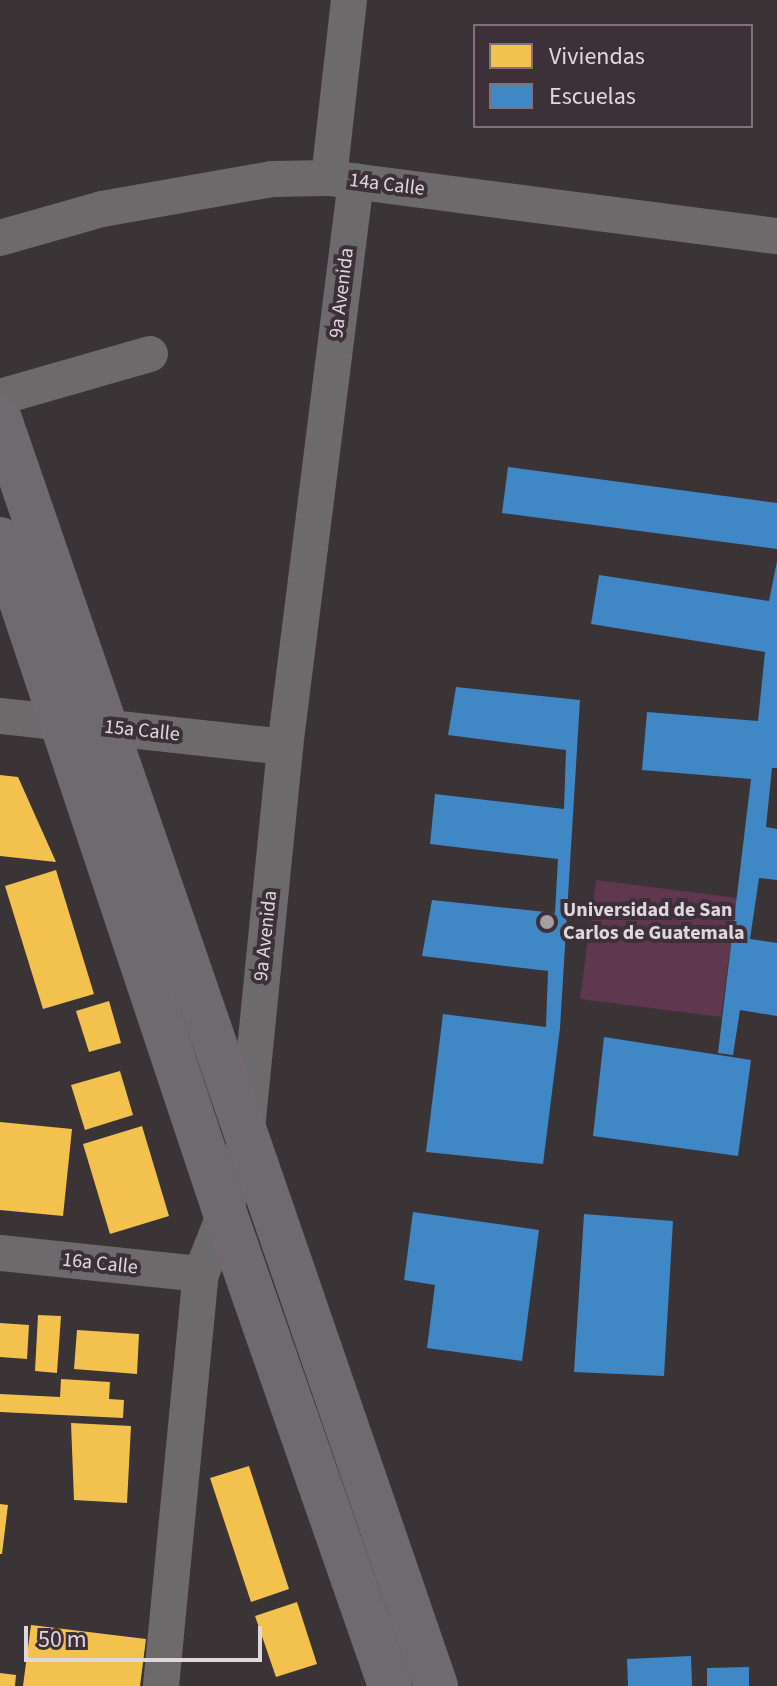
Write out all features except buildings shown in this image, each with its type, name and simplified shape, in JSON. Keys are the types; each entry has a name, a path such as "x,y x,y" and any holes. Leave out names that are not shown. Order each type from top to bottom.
{"main road":[{"path":"0,419 436,1686"},
{"path":"0,539 225,1213 390,1686"}],"street":[{"name":"9a Avenida","path":"161,1686 201,1274 225,1213 246,1139 343,180 349,0"},
{"name":"14a Calle","path":"0,238 116,206 272,179 343,180 777,236"},
{"path":"0,397 150,354"},
{"name":"15a Calle","path":"0,716 285,747"},
{"name":"16a Calle","path":"0,1253 201,1274"}],"shaded area":[{"path":"596,880 737,898 721,1017 580,999"}],"place":[{"name":"Universidad de San Carlos de Guatemala","path":"547,922"}]}
